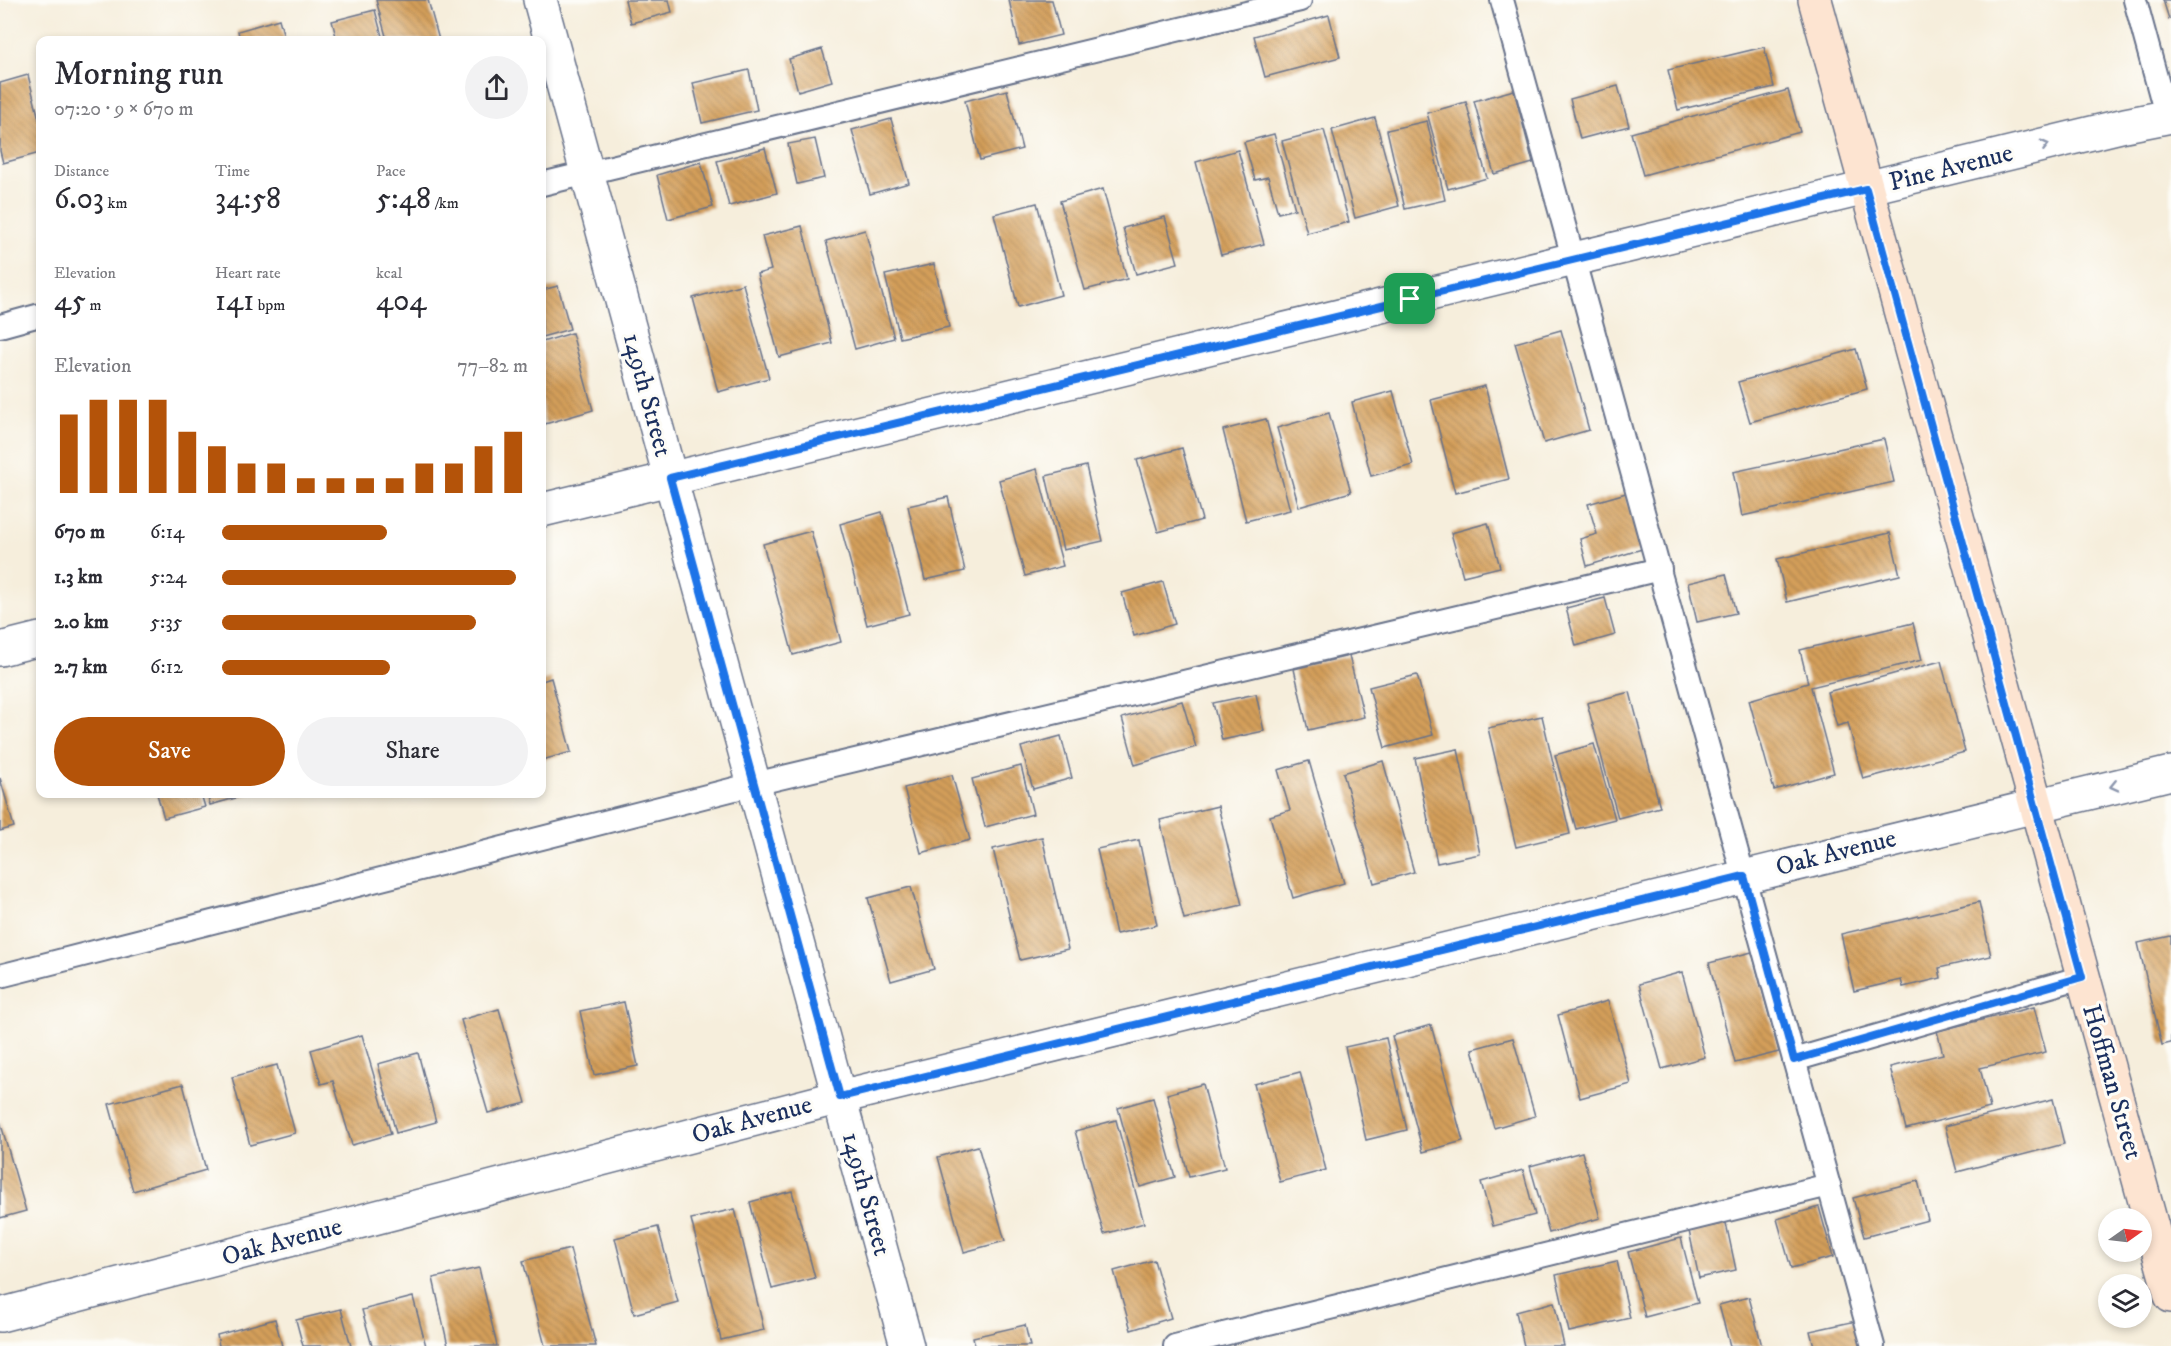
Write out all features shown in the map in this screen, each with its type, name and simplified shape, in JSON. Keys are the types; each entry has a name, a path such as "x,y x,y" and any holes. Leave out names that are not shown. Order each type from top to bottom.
{"street":[{"name":"149th Street","path":"540,0 907,1346"},
{"name":"Hoffman Street","path":"1815,0 2171,1296"},
{"name":"Pine Avenue","path":"546,509 2125,125 2169,117"},
{"path":"0,649 36,640"},
{"name":"Oak Avenue","path":"0,1315 840,1097 2034,804 2171,773"}],"lane":[{"path":"546,183 1300,0"},
{"path":"1502,0 1874,1346"},
{"path":"2135,0 2169,117"},
{"path":"0,326 36,316"},
{"path":"0,976 754,783 1660,569"},
{"path":"1794,1060 2082,977"},
{"path":"1175,1346 1829,1185"}],"building":[{"path":"376,0 428,0 438,36 386,36"},
{"path":"625,0 669,0 672,12 631,23"},
{"path":"1009,0 1052,0 1061,35 1019,45"},
{"path":"2163,0 2171,0 2171,19 2169,19"},
{"path":"375,10 382,36 336,36 332,21"},
{"path":"1329,15 1340,57 1265,77 1254,36"},
{"path":"279,19 284,36 239,36 238,31"},
{"path":"1764,47 1774,87 1678,110 1668,70"},
{"path":"822,49 832,81 798,91 789,59"},
{"path":"749,70 757,110 702,123 693,83"},
{"path":"28,75 36,107 36,154 3,163 0,151 0,83"},
{"path":"1618,86 1629,126 1580,139 1570,99"},
{"path":"1007,90 1022,149 980,160 965,101"},
{"path":"1514,90 1533,163 1494,174 1474,101"},
{"path":"1788,90 1800,132 1643,175 1631,133"},
{"path":"1466,102 1487,178 1448,189 1427,113"},
{"path":"1375,118 1399,206 1355,218 1332,130"},
{"path":"891,119 909,183 870,194 852,130"},
{"path":"1427,121 1445,200 1405,209 1387,130"},
{"path":"1324,130 1349,222 1307,233 1282,141"},
{"path":"1274,134 1295,209 1278,213 1268,177 1255,180 1244,142"},
{"path":"815,139 824,178 797,184 788,144"},
{"path":"765,148 777,193 729,206 717,161"},
{"path":"1238,150 1264,244 1221,255 1196,162"},
{"path":"701,162 713,207 668,219 657,175"},
{"path":"1103,189 1127,279 1085,290 1060,201"},
{"path":"1037,203 1061,295 1018,307 994,214"},
{"path":"1165,217 1178,263 1136,274 1123,228"},
{"path":"802,226 832,343 779,357 757,274 771,270 762,236"},
{"path":"865,230 894,338 855,349 826,241"},
{"path":"934,264 949,327 900,338 885,275"},
{"path":"743,284 769,378 718,392 693,298"},
{"path":"558,286 570,329 546,336 546,289"},
{"path":"1561,330 1589,430 1544,443 1515,343"},
{"path":"572,333 593,410 546,424 546,341"},
{"path":"1856,349 1867,389 1750,422 1738,382"},
{"path":"1485,386 1509,479 1455,493 1431,400"},
{"path":"1393,391 1413,465 1371,476 1352,402"},
{"path":"1329,413 1351,492 1299,507 1277,428"},
{"path":"1266,419 1290,510 1246,521 1223,430"},
{"path":"1884,439 1894,482 1742,516 1733,472"},
{"path":"1182,448 1202,520 1158,532 1137,460"},
{"path":"1086,466 1103,541 1063,550 1046,476"},
{"path":"1037,469 1063,566 1025,576 999,480"},
{"path":"1626,493 1642,549 1587,566 1580,539 1597,534 1588,504"},
{"path":"948,497 965,571 925,580 908,506"},
{"path":"882,512 909,614 867,625 840,524"},
{"path":"1488,523 1500,567 1463,576 1451,533"},
{"path":"811,531 841,642 793,655 763,544"},
{"path":"1890,533 1900,575 1787,602 1777,559"},
{"path":"1726,574 1736,613 1697,622 1688,583"},
{"path":"1163,582 1175,624 1134,636 1122,593"},
{"path":"1605,598 1615,635 1576,646 1566,608"},
{"path":"1913,623 1922,660 1811,687 1834,773 1774,790 1749,700 1808,683 1800,650"},
{"path":"1349,656 1364,717 1308,730 1294,669"},
{"path":"1941,661 1965,752 1863,779 1848,723 1837,726 1827,692"},
{"path":"1417,675 1433,735 1385,748 1369,687"},
{"path":"551,678 571,752 546,759 546,680"},
{"path":"1630,692 1660,807 1618,818 1587,703"},
{"path":"1256,694 1264,731 1222,740 1213,703"},
{"path":"1182,701 1196,747 1135,765 1122,718"},
{"path":"1542,716 1570,834 1516,847 1488,728"},
{"path":"1061,736 1072,778 1033,789 1021,747"},
{"path":"1594,744 1615,819 1576,829 1555,755"},
{"path":"1458,749 1480,854 1437,863 1415,758"},
{"path":"1309,761 1344,883 1293,898 1270,816 1290,810 1278,770"},
{"path":"1383,761 1414,872 1374,883 1343,773"},
{"path":"1021,766 1033,814 985,827 972,779"},
{"path":"952,775 970,840 921,853 904,788"},
{"path":"0,778 14,827 0,831"},
{"path":"158,798 202,798 205,807 164,818"},
{"path":"208,798 235,798 210,805"},
{"path":"1218,806 1242,905 1184,919 1160,820"},
{"path":"1042,837 1068,949 1020,960 993,849"},
{"path":"1139,840 1157,925 1116,934 1097,849"},
{"path":"911,887 934,969 891,981 868,898"},
{"path":"1979,902 1991,956 1939,968 1941,978 1903,987 1901,980 1854,991 1841,934"},
{"path":"2171,936 2171,1043 2162,1045 2138,943"},
{"path":"1752,952 1779,1052 1735,1063 1709,963"},
{"path":"1682,972 1705,1057 1662,1069 1639,984"},
{"path":"1608,1001 1631,1084 1580,1098 1558,1015"},
{"path":"624,1002 638,1066 594,1075 580,1011"},
{"path":"2034,1007 2046,1052 1980,1068 1990,1108 1906,1129 1890,1067 1943,1054 1937,1031"},
{"path":"499,1009 526,1103 488,1113 461,1020"},
{"path":"1431,1025 1463,1141 1423,1152 1392,1036"},
{"path":"362,1035 391,1134 352,1145 333,1081 321,1084 311,1050"},
{"path":"1386,1038 1407,1130 1366,1140 1345,1047"},
{"path":"1513,1038 1535,1116 1494,1128 1472,1049"},
{"path":"418,1053 436,1122 396,1133 378,1064"},
{"path":"277,1065 295,1133 250,1145 232,1077"},
{"path":"1300,1072 1326,1170 1280,1182 1254,1084"},
{"path":"183,1084 206,1170 133,1191 109,1104"},
{"path":"1203,1084 1225,1168 1189,1177 1167,1094"},
{"path":"1153,1098 1175,1177 1140,1187 1118,1108"},
{"path":"2053,1099 2064,1144 1957,1172 1945,1126"},
{"path":"1116,1120 1144,1223 1104,1234 1075,1131"},
{"path":"0,1121 26,1211 0,1218"},
{"path":"978,1146 1005,1241 964,1252 938,1157"},
{"path":"1582,1152 1600,1218 1549,1233 1530,1166"},
{"path":"1523,1170 1535,1215 1493,1226 1481,1182"},
{"path":"1918,1181 1928,1220 1864,1237 1853,1198"},
{"path":"792,1191 815,1278 772,1289 750,1202"},
{"path":"1819,1207 1833,1257 1791,1268 1777,1219"},
{"path":"735,1209 764,1330 721,1340 691,1219"},
{"path":"1726,1223 1736,1270 1699,1278 1689,1231"},
{"path":"658,1227 678,1302 634,1314 615,1238"},
{"path":"1681,1238 1698,1303 1645,1317 1628,1252"},
{"path":"570,1249 596,1346 545,1346 523,1261"},
{"path":"1154,1260 1171,1318 1131,1330 1114,1271"},
{"path":"1617,1261 1630,1318 1569,1332 1556,1275"},
{"path":"479,1268 497,1346 448,1346 433,1278"},
{"path":"413,1297 426,1346 372,1346 362,1310"},
{"path":"1749,1297 1762,1346 1730,1346 1719,1305"},
{"path":"1554,1302 1564,1346 1524,1346 1516,1312"},
{"path":"341,1309 351,1346 303,1346 296,1320"},
{"path":"275,1319 282,1346 219,1346 217,1335"},
{"path":"1856,1321 1861,1346 1814,1346 1810,1331"},
{"path":"1025,1325 1030,1346 975,1346 973,1337"}],"route":[{"path":"1866,189 2082,977 1794,1060 1744,876 840,1097 670,478 1410,299 1866,189"}]}
